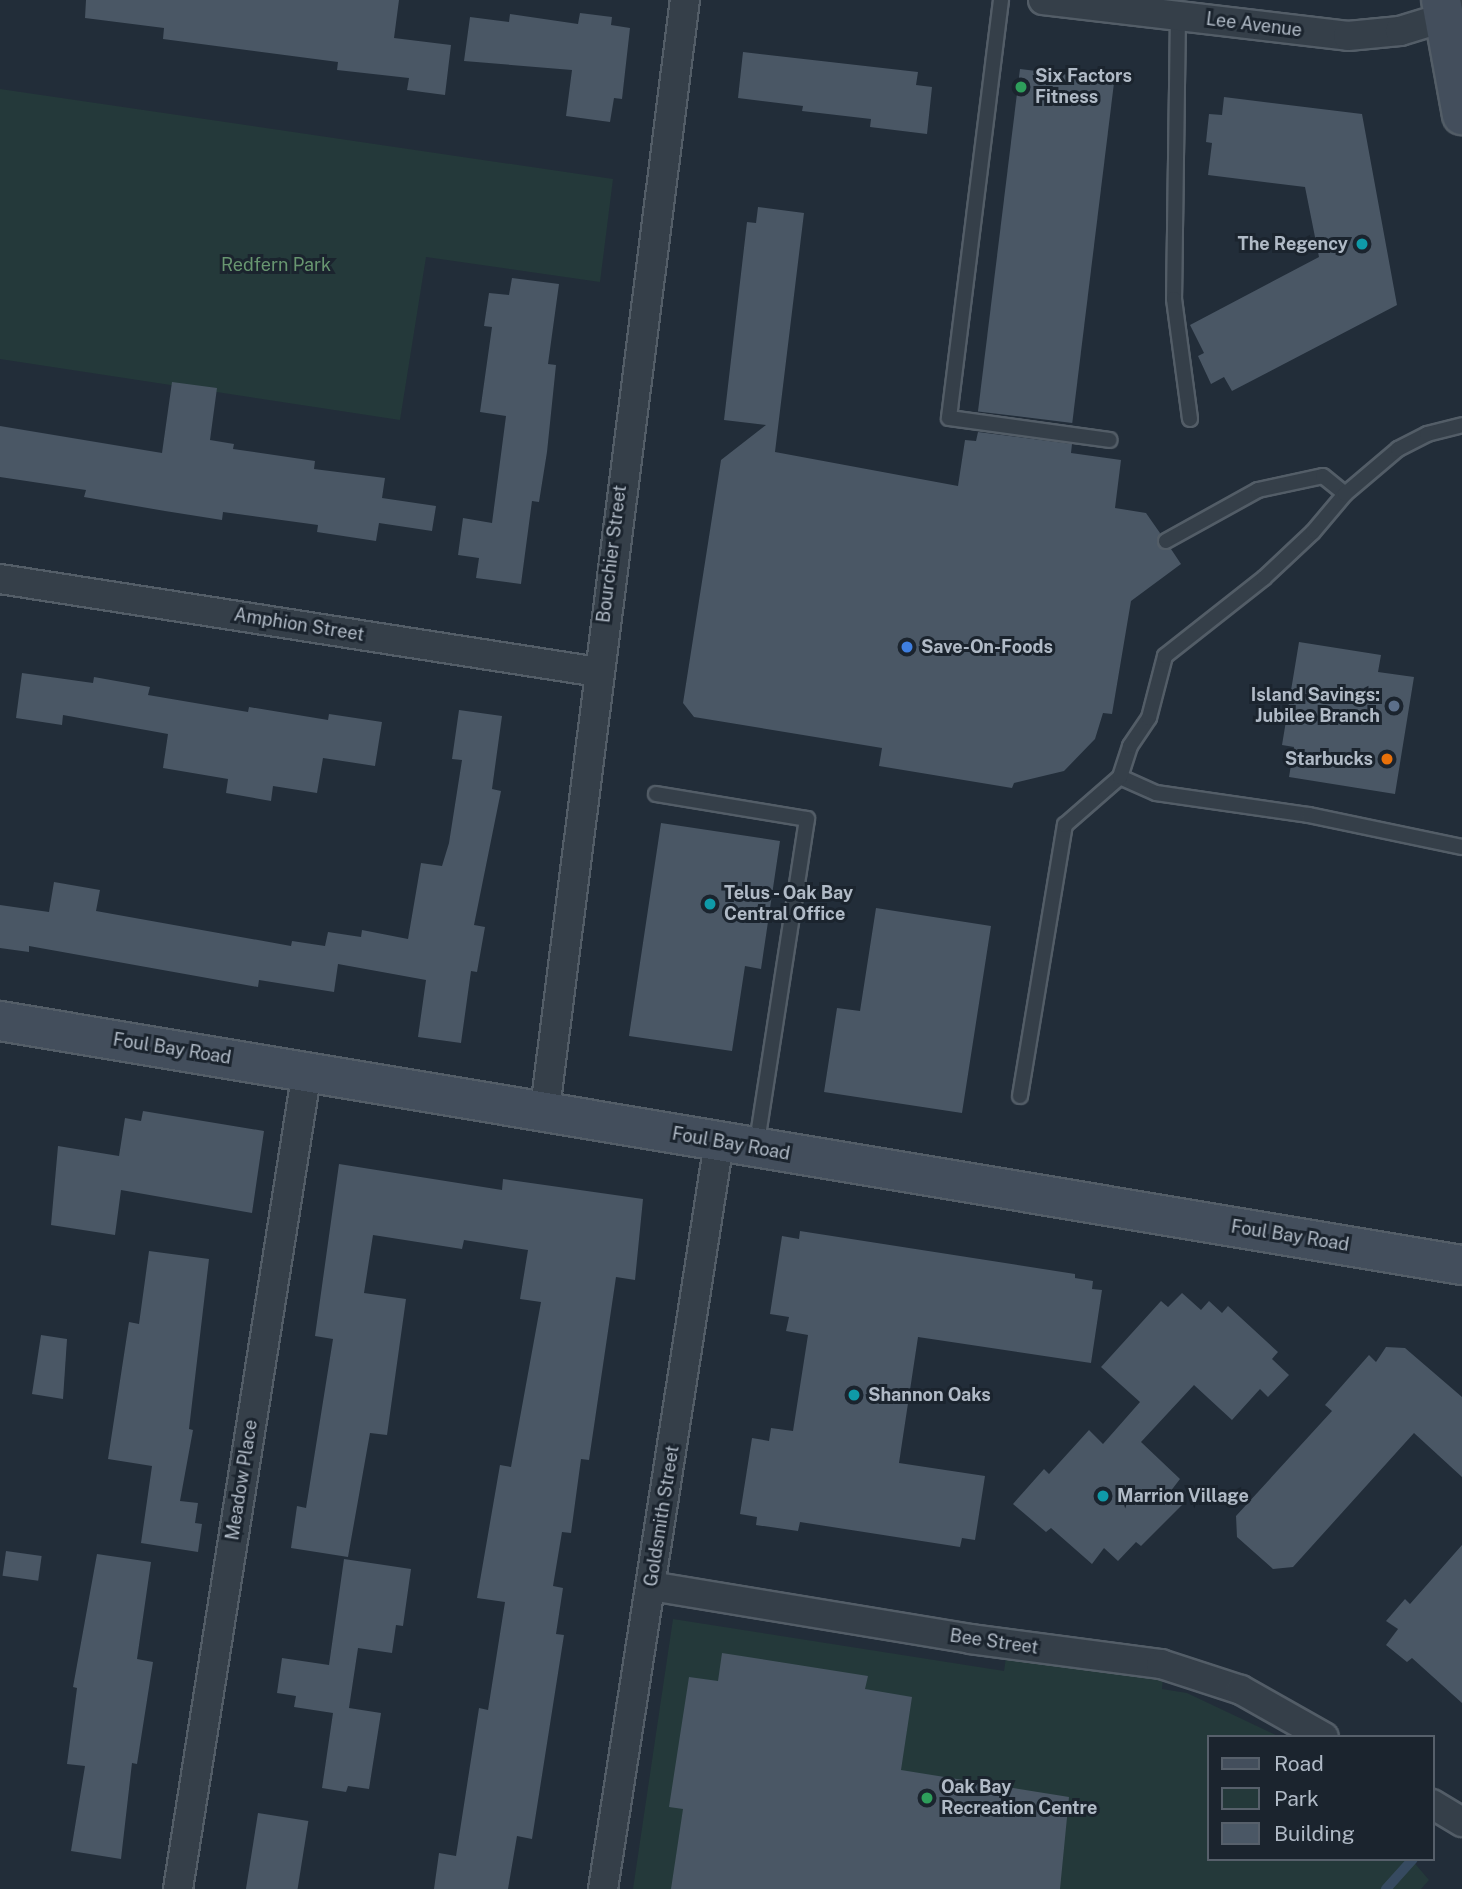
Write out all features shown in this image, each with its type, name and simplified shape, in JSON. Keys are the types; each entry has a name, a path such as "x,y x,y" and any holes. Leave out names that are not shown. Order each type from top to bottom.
{"main road":[{"path":"1449,9 1462,115"},
{"name":"Foul Bay Road","path":"0,1021 545,1109 719,1142 1462,1265"}],"street":[{"name":"Bourchier Street","path":"545,1109 597,671 685,0"},
{"name":"Lee Avenue","path":"1044,0 1348,36 1400,31 1449,9"},
{"name":"Amphion Street","path":"0,579 597,671"},
{"name":"Meadow Place","path":"178,1889 307,1071"},
{"name":"Goldsmith Street","path":"603,1889 719,1142"},
{"name":"Bee Street","path":"651,1586 970,1639 1161,1664 1241,1690 1320,1735"},
{"path":"1434,1805 1462,1822"}],"lane":[{"path":"1001,0 949,418 1110,440"},
{"path":"1178,15 1173,265 1190,419"},
{"path":"1020,1096 1065,825 1120,777 1130,747 1149,718 1165,656 1264,578 1313,531 1345,494 1398,449 1427,434 1462,425"},
{"path":"1166,541 1258,490 1323,476 1345,494"},
{"path":"1120,777 1156,793 1310,814 1462,847"},
{"path":"656,794 807,819 756,1148"}],"green space":[{"name":"Redfern Park","path":"0,89 613,179 600,282 426,257 400,420 0,359"},
{"name":"Oak Bay Recreation Centre","path":"673,1619 1004,1671 1008,1644 1164,1665 1162,1689 1187,1693 1276,1735 1206,1735 1206,1861 1413,1861 1429,1880 1421,1889 633,1889"}],"building":[{"path":"86,0 399,0 394,38 451,45 445,95 407,90 409,78 337,70 338,62 163,39 164,28 85,18"},
{"path":"580,13 612,17 611,25 630,28 622,99 614,98 610,122 566,116 572,70 464,61 470,17 509,22 510,14 578,24"},
{"path":"743,52 918,72 916,85 932,87 927,134 870,127 871,119 802,111 803,106 738,98"},
{"path":"1020,69 1114,81 1072,423 978,411"},
{"name":"The Regency","path":"1224,97 1362,114 1397,305 1232,391 1224,377 1211,384 1198,356 1204,353 1190,325 1319,257 1305,187 1208,175 1212,143 1206,142 1209,114 1222,115"},
{"name":"Save-On-Foods","path":"758,207 804,213 775,452 958,486 965,440 976,441 978,432 1072,444 1071,453 1121,460 1115,508 1146,513 1160,533 1158,546 1171,549 1181,564 1131,601 1112,714 1103,713 1095,739 1064,771 1014,783 1012,788 879,766 882,748 694,717 683,703 721,460 766,425 724,420 747,222 756,223"},
{"path":"512,278 559,284 548,364 556,365 547,452 539,502 532,501 521,584 476,578 479,558 458,555 463,518 492,523 506,416 480,412 492,327 484,326 489,293 509,295"},
{"path":"172,382 217,388 210,440 234,444 233,449 315,461 314,469 385,478 382,498 436,506 432,531 379,523 376,541 317,532 318,525 223,512 222,520 84,497 86,490 0,477 0,426 162,453"},
{"path":"1299,642 1381,655 1378,672 1414,677 1395,794 1289,777 1294,747 1282,745"},
{"path":"22,673 93,683 94,677 150,687 148,695 248,712 249,707 328,720 329,714 382,722 375,766 323,758 317,793 273,786 271,801 226,793 228,779 163,768 168,734 63,715 62,725 16,718"},
{"path":"459,710 502,716 492,789 501,791 474,925 485,927 477,972 471,971 461,1043 418,1037 426,980 338,964 334,992 259,980 258,987 29,946 29,952 0,948 0,905 49,912 54,882 100,890 96,911 291,946 292,941 325,946 328,932 361,937 362,930 408,939 421,863 442,866 449,843 462,760 452,759"},
{"name":"Telus - Oak Bay Central Office","path":"661,823 780,841 761,969 745,966 732,1051 629,1036"},
{"path":"876,908 991,926 962,1113 824,1092 837,1008 860,1011"},
{"path":"143,1111 264,1131 252,1213 121,1190 115,1235 51,1225 58,1146 119,1156 125,1118 141,1121"},
{"path":"339,1164 502,1190 503,1179 643,1199 635,1280 616,1277 589,1460 581,1459 571,1533 562,1532 553,1586 563,1588 556,1634 564,1635 532,1839 517,1836 508,1889 434,1889 439,1853 456,1856 479,1708 488,1710 505,1602 477,1598 500,1465 511,1467 541,1302 520,1299 528,1250 464,1240 462,1249 373,1235 364,1293 406,1299 387,1435 370,1433 348,1557 291,1548 297,1506 306,1508 333,1339 315,1336"},
{"name":"Shannon Oaks","path":"800,1231 1075,1274 1075,1278 1093,1281 1092,1289 1102,1290 1091,1363 918,1337 899,1463 985,1476 975,1540 962,1538 960,1547 800,1522 798,1531 756,1525 757,1517 740,1514 752,1438 769,1441 771,1428 793,1431 808,1335 786,1331 789,1317 770,1314 782,1236 799,1239"},
{"path":"149,1251 209,1259 189,1429 193,1430 180,1501 198,1503 195,1523 202,1524 198,1552 141,1543 152,1466 108,1459 129,1322 139,1324"},
{"path":"1182,1293 1201,1310 1209,1301 1222,1313 1228,1306 1278,1352 1272,1359 1289,1375 1268,1397 1260,1389 1232,1420 1194,1385 1141,1442 1180,1479 1170,1492 1182,1505 1141,1546 1136,1542 1118,1561 1104,1548 1092,1564 1051,1528 1046,1532 1013,1504 1044,1469 1049,1474 1089,1430 1103,1444 1140,1402 1101,1367 1161,1301 1168,1307"},
{"path":"41,1335 67,1339 63,1399 32,1394"},
{"path":"1386,1347 1405,1348 1462,1397 1462,1477 1414,1433 1293,1567 1273,1569 1237,1537 1236,1516 1332,1411 1325,1405 1369,1355 1376,1362"},
{"path":"1462,1545 1462,1703 1412,1658 1407,1662 1386,1645 1398,1629 1386,1621 1405,1599 1410,1604"},
{"path":"6,1551 42,1556 38,1581 3,1576"},
{"path":"97,1554 151,1562 137,1659 153,1662 137,1764 132,1763 121,1859 71,1851 85,1766 67,1764 77,1688 73,1687"},
{"path":"344,1559 411,1569 403,1626 396,1625 392,1653 358,1648 349,1708 381,1713 369,1789 348,1786 346,1792 322,1788 333,1713 294,1707 296,1696 277,1693 282,1658 329,1665"},
{"path":"722,1653 868,1676 865,1689 912,1697 901,1770 1069,1797 1060,1889 671,1889 683,1809 669,1807 689,1677 718,1681"},
{"path":"258,1813 308,1821 298,1889 246,1889"}],"waterway":[{"path":"1386,1889 1411,1861"}],"place":[{"name":"Six Factors Fitness","path":"1021,87"},
{"name":"The Regency","path":"1362,244"},
{"name":"Save-On-Foods","path":"907,647"},
{"name":"Island Savings: Jubilee Branch","path":"1394,706"},
{"name":"Starbucks","path":"1387,759"},
{"name":"Telus - Oak Bay Central Office","path":"710,904"},
{"name":"Shannon Oaks","path":"854,1395"},
{"name":"Marrion Village","path":"1103,1496"},
{"name":"Oak Bay Recreation Centre","path":"927,1798"}]}
